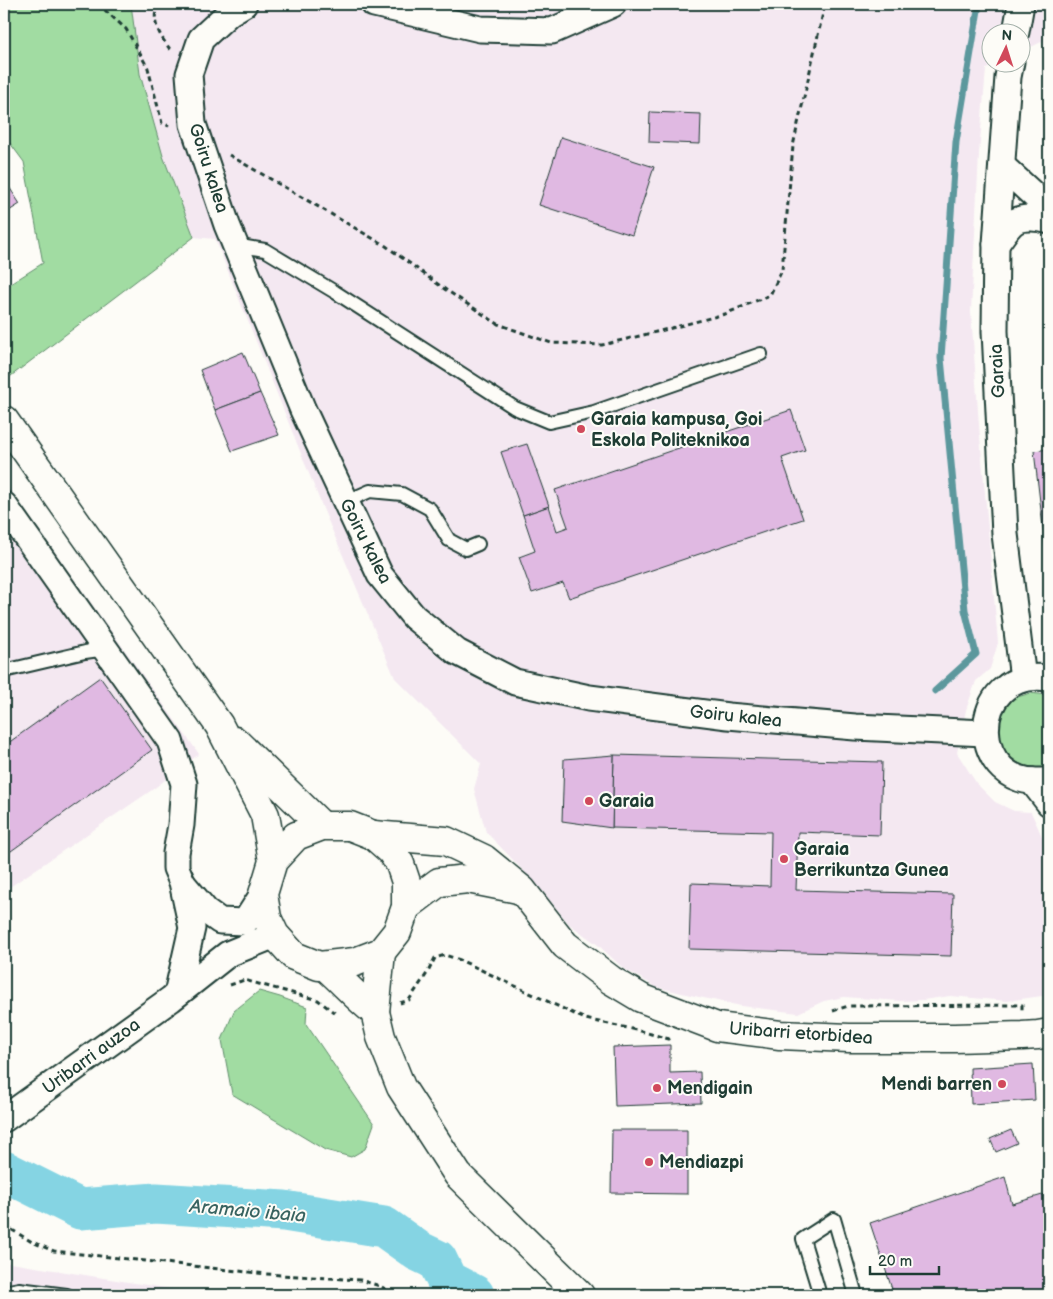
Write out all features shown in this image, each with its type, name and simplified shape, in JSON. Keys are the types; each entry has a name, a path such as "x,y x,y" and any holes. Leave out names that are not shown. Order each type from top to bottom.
{"main road":[{"path":"4,420 218,725 265,815 272,861 263,894 267,918 275,935 294,956 319,966 325,966 355,962 381,952 398,932 406,907 406,882 400,864 391,851 373,835 350,826 322,826 296,836 272,861"},
{"path":"218,725 322,826"},
{"name":"Uribarri etorbidea","path":"373,835 446,841 484,859 522,890 565,945 603,974 641,998 717,1027 780,1035 849,1038 955,1038 1040,1035"},
{"path":"406,907 439,882 468,879 522,890"},
{"path":"381,952 375,1012 381,1037 401,1087 458,1175 580,1295"},
{"path":"325,966 375,1012"}],"street":[{"name":"Goiru kalea","path":"244,4 229,13 201,39 188,74 193,124 235,245 303,410 380,575 414,617 457,652 515,682 589,698 728,716 855,727 986,732"},
{"path":"374,4 480,29 552,31 613,4"},
{"path":"1018,22 1021,4"},
{"name":"Garaia","path":"1009,72 996,244 996,331 1006,534 1023,679"},
{"path":"1002,166 1049,209"},
{"path":"996,244 1014,222 1040,218 1049,221"},
{"path":"4,505 170,741 184,784 176,868 182,882 192,928 178,994"},
{"path":"1049,678 1037,676 1023,679 1007,686 995,699 987,715 986,732 988,747 995,760 1006,771 1018,778 1041,781 1049,803"},
{"path":"182,882 206,911 220,921 245,922"},
{"path":"228,954 263,894"},
{"path":"192,928 199,937 214,948 228,954 275,935"},
{"name":"Uribarri auzoa","path":"10,1114 178,994 228,954"}],"lane":[{"path":"235,245 265,250 335,292 515,408 549,422 594,412 761,354"},
{"path":"345,502 370,491 402,494 430,509 449,540 466,549 478,544"},
{"path":"4,671 106,649"},
{"path":"820,1295 803,1239 834,1219 856,1295"},
{"path":"4,1295 8,1291 19,1289 67,1295"}],"path":[{"path":"98,4 126,29 148,68 162,123 198,137 386,246 446,290 498,324 551,343 602,345 725,314 770,295 782,270 793,146 825,4"},
{"path":"158,4 155,12 158,34 188,74"},
{"path":"375,1012 409,1000 435,958 445,955 460,960 585,1019 638,1030 669,1039 698,1020"},
{"path":"225,988 232,983 244,980 318,1000 340,1017"},
{"path":"825,1013 848,1006 1022,1005 1040,1035"},
{"path":"4,1225 32,1242 54,1251 266,1274 360,1280 380,1286 396,1295"}],"shaded area":[{"name":"Garaia Berrikuntza Gunea","path":"131,4 1049,4 1049,38 1030,48 1030,22 980,22 980,72 986,72 979,154 971,312 998,643 990,669 976,681 966,710 957,753 977,784 995,802 1014,811 1031,812 1049,852 1049,995 1007,1001 950,996 900,1001 844,997 824,1001 798,1013 741,1006 656,987 623,968 598,945 569,924 540,888 486,832 474,789 481,764 395,678 324,511 215,239 194,237 163,156 140,74"},
{"path":"4,481 199,754 152,790 4,891"},
{"path":"4,1262 209,1295 4,1295"}],"green space":[{"path":"4,4 131,4 140,74 163,156 194,237 7,379 4,375 4,288 43,263 24,162 4,135"},
{"path":"1031,693 1049,697 1048,768 1022,767 1005,756 997,734 1001,710 1014,698"},
{"path":"259,991 307,1007 306,1024 374,1124 365,1149 351,1157 325,1150 232,1094 222,1040 234,1011"}],"building":[{"path":"650,112 701,114 700,144 649,142"},
{"path":"561,137 654,167 632,235 539,205"},
{"path":"4,179 20,204 4,214"},
{"path":"243,352 260,393 215,410 200,370"},
{"path":"260,393 279,435 232,451 215,410"},
{"path":"791,410 805,450 782,458 803,519 569,598 563,583 532,593 519,557 535,551 523,515 549,506 557,531 568,527 555,490"},
{"path":"527,444 549,506 523,515 501,452"},
{"path":"1049,449 1049,578 1034,451"},
{"path":"100,677 152,750 4,856 4,746"},
{"name":"Garaia Berrikuntza Gunea","path":"614,755 882,762 880,835 798,832 796,890 953,894 951,956 689,949 691,883 770,886 771,832 612,828"},
{"path":"614,755 612,828 562,821 564,759"},
{"name":"Mendigain","path":"670,1045 670,1073 700,1072 701,1103 615,1106 613,1047"},
{"name":"Mendi barren","path":"1033,1064 1035,1100 971,1104 970,1068"},
{"name":"Mendiazpi","path":"612,1130 687,1130 687,1194 611,1193"},
{"path":"1011,1130 1017,1143 996,1152 990,1139"},
{"path":"1005,1177 1012,1204 1049,1193 1049,1295 894,1295 870,1223"}],"waterway":[{"path":"935,691 976,654 965,610 941,358 956,142 979,4"},
{"name":"Aramaio ibaia","path":"4,1171 80,1209 156,1203 284,1211 384,1227 418,1251 437,1260 447,1281 474,1295"},
{"path":"4,1194 20,1179"}],"place":[{"name":"Garaia kampusa, Goi Eskola Politeknikoa","path":"581,429"},
{"name":"Garaia","path":"589,801"},
{"name":"Garaia Berrikuntza Gunea","path":"784,859"},
{"name":"Mendi barren","path":"1002,1084"},
{"name":"Mendigain","path":"657,1088"},
{"name":"Mendiazpi","path":"649,1162"}]}
